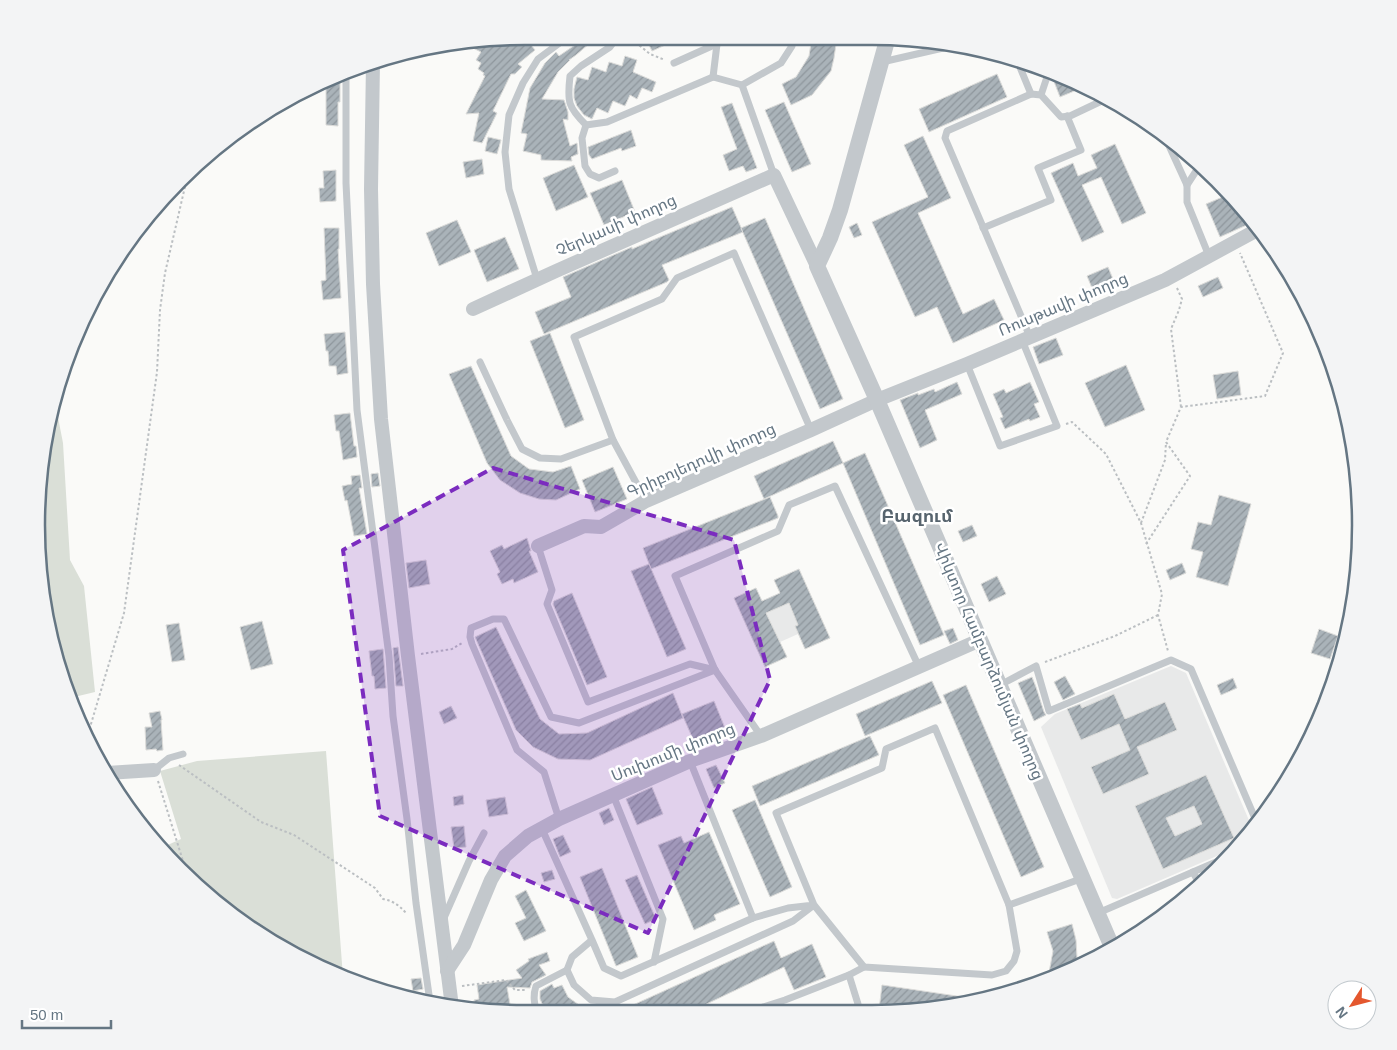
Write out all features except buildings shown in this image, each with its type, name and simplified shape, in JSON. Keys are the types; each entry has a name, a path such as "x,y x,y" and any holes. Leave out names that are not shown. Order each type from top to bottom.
{"street":[{"path":"817,266 840,210 886,45"},
{"path":"373,69 372,284 381,419 408,656 451,999"},
{"name":"Չերկասի փողոց","path":"472,309 774,175"},
{"path":"774,175 817,266"},
{"name":"Ռուսթավի փողոց","path":"877,400 967,364 1172,276 1252,232"},
{"name":"Վիկտոր Համբարձումյան փողոց","path":"817,266 877,400 1110,942"},
{"name":"Գրիբոյեդովի փողոց","path":"538,546 584,526 601,527 646,501 877,400"},
{"name":"Սուխումի փողոց","path":"447,971 464,945 491,880 505,856 528,836 559,819 613,795 690,762 761,736 980,640"},
{"path":"114,773 154,770"}],"lane":[{"path":"537,279 509,189 505,152 509,115 523,83 538,59 557,45"},
{"path":"586,126 574,113 568,96 570,76 611,45"},
{"path":"674,63 715,45"},
{"path":"713,76 717,45"},
{"path":"586,126 608,122 713,76 742,85 781,63 792,45"},
{"path":"881,62 932,49"},
{"path":"1021,69 1031,94"},
{"path":"1041,95 1046,78"},
{"path":"346,80 346,183 357,410 389,656 393,716 417,912 429,996"},
{"path":"742,85 774,175"},
{"path":"967,364 1000,446 1057,426 1026,338 945,138 947,131 1031,94 1041,95 1061,116 1070,116 1099,102"},
{"path":"983,228 1051,200 1038,168 1081,150 1067,116"},
{"path":"586,126 582,138 585,166 590,174 599,178 615,171"},
{"path":"1172,151 1187,185 1187,202 1209,256"},
{"path":"1187,185 1196,171"},
{"path":"646,501 613,440 574,338 662,299 677,278 734,253 811,430"},
{"path":"480,362 506,420 522,449 540,458 561,459 613,440"},
{"path":"761,736 715,670 675,576 778,531 789,505 835,486 919,667"},
{"path":"538,546 552,590 546,604 588,702 690,664 715,670"},
{"path":"559,819 544,772 517,750 472,644 470,637 471,628 493,619 504,619 551,717 579,723 715,670"},
{"path":"1000,685 1036,666 1049,711 1171,660 1191,669 1253,817"},
{"path":"770,1005 849,975 864,967 992,975 1006,971 1014,961 1017,950 1010,905 935,728 886,749 882,768 776,813 814,905 864,967"},
{"path":"154,770 169,758 183,754"},
{"path":"690,762 753,918"},
{"path":"613,795 663,919 654,962"},
{"path":"542,829 604,968 621,976 753,918 788,908 814,905"},
{"path":"441,922 484,832"},
{"path":"1098,913 1211,864"},
{"path":"1193,872 1196,878"},
{"path":"1010,905 1083,878"},
{"path":"567,970 574,985 591,1000 615,1002 793,921 814,905"},
{"path":"535,1005 533,998 536,986 567,970 572,957 592,940"},
{"path":"849,975 858,1005"}],"path":[{"path":"639,45 650,54 674,63"},
{"path":"91,727 124,614 157,372 160,310 165,273 185,187"},
{"path":"1181,407 1265,396 1283,353 1235,242"},
{"path":"1141,523 1165,460 1166,442 1181,407 1170,329 1182,299 1172,276"},
{"path":"1057,426 1072,422 1106,454 1141,523 1162,594 1158,615 1171,660"},
{"path":"1146,544 1190,476 1166,442"},
{"path":"1036,666 1115,636 1158,615"},
{"path":"408,656 442,651 458,646"},
{"path":"169,758 260,822 294,835 375,888 383,899 391,900 406,913 417,912"},
{"path":"154,770 183,861"},
{"path":"449,987 506,980 515,990 526,991 536,986"}],"highlighted area":[{"path":"493,468 734,540 770,680 648,933 380,816 343,550"}],"shaded area":[{"path":"58,415 63,443 70,560 84,586 95,692 77,696 61,649 49,588 45,525 46,494 49,462"},
{"path":"774,580 830,638 805,649 798,634 780,642 787,657 765,667 734,598 756,588 762,601 780,593"},
{"path":"1171,666 1186,673 1249,821 1220,855 1117,899 1112,898 1041,727 1055,714"},
{"path":"326,751 342,969 285,941 258,924 209,886 168,845 181,839 160,771 197,761"}],"district":[{"name":"Բազում","path":"917,516"}]}
